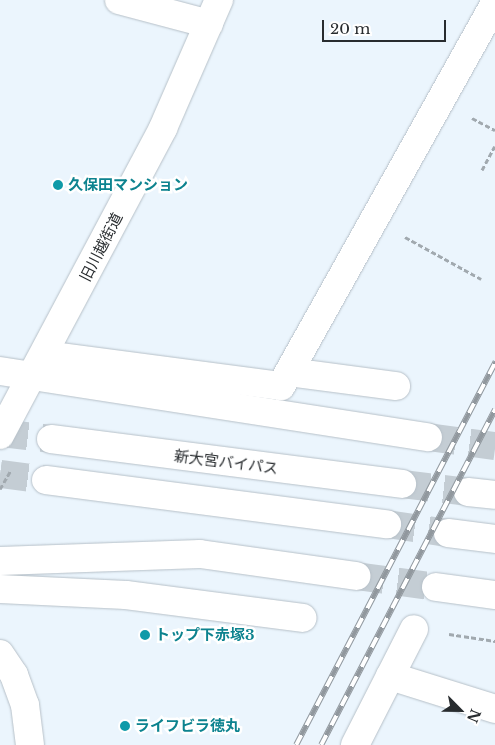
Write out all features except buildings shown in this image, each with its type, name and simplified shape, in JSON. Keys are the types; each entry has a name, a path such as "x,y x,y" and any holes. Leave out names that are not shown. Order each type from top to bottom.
{"main road":[{"path":"119,0 214,12"},
{"name":"旧川越街道","path":"0,435 40,366 163,128 214,12"},
{"path":"0,371 40,366 281,386 374,219 491,20"},
{"path":"40,366 428,437"},
{"path":"288,372 396,386"},
{"name":"新大宮バイパス","path":"50,439 402,484"},
{"path":"46,480 387,524"},
{"path":"468,492 495,495"},
{"path":"448,533 495,539"},
{"path":"0,561 200,554 356,576"},
{"path":"436,587 495,595"},
{"path":"0,589 126,595 303,618"},
{"path":"355,745 414,629"},
{"path":"0,654 14,675 25,704 30,745"},
{"path":"390,676 495,710"}],"path":[{"path":"482,170 495,146"},
{"path":"374,219 481,279"},
{"path":"414,629 495,641"}],"tunnel":[{"path":"0,433 51,439"},
{"path":"428,437 495,446"},
{"path":"0,474 46,480"},
{"path":"402,484 468,492"},
{"path":"387,524 448,533"},
{"path":"356,576 436,587"}],"railway":[{"path":"296,745 495,362"},
{"path":"321,745 495,409"}],"place":[{"name":"久保田マンション","path":"58,185"},
{"name":"トップ下赤塚3","path":"145,635"},
{"name":"ライフビラ徳丸","path":"125,726"}]}
